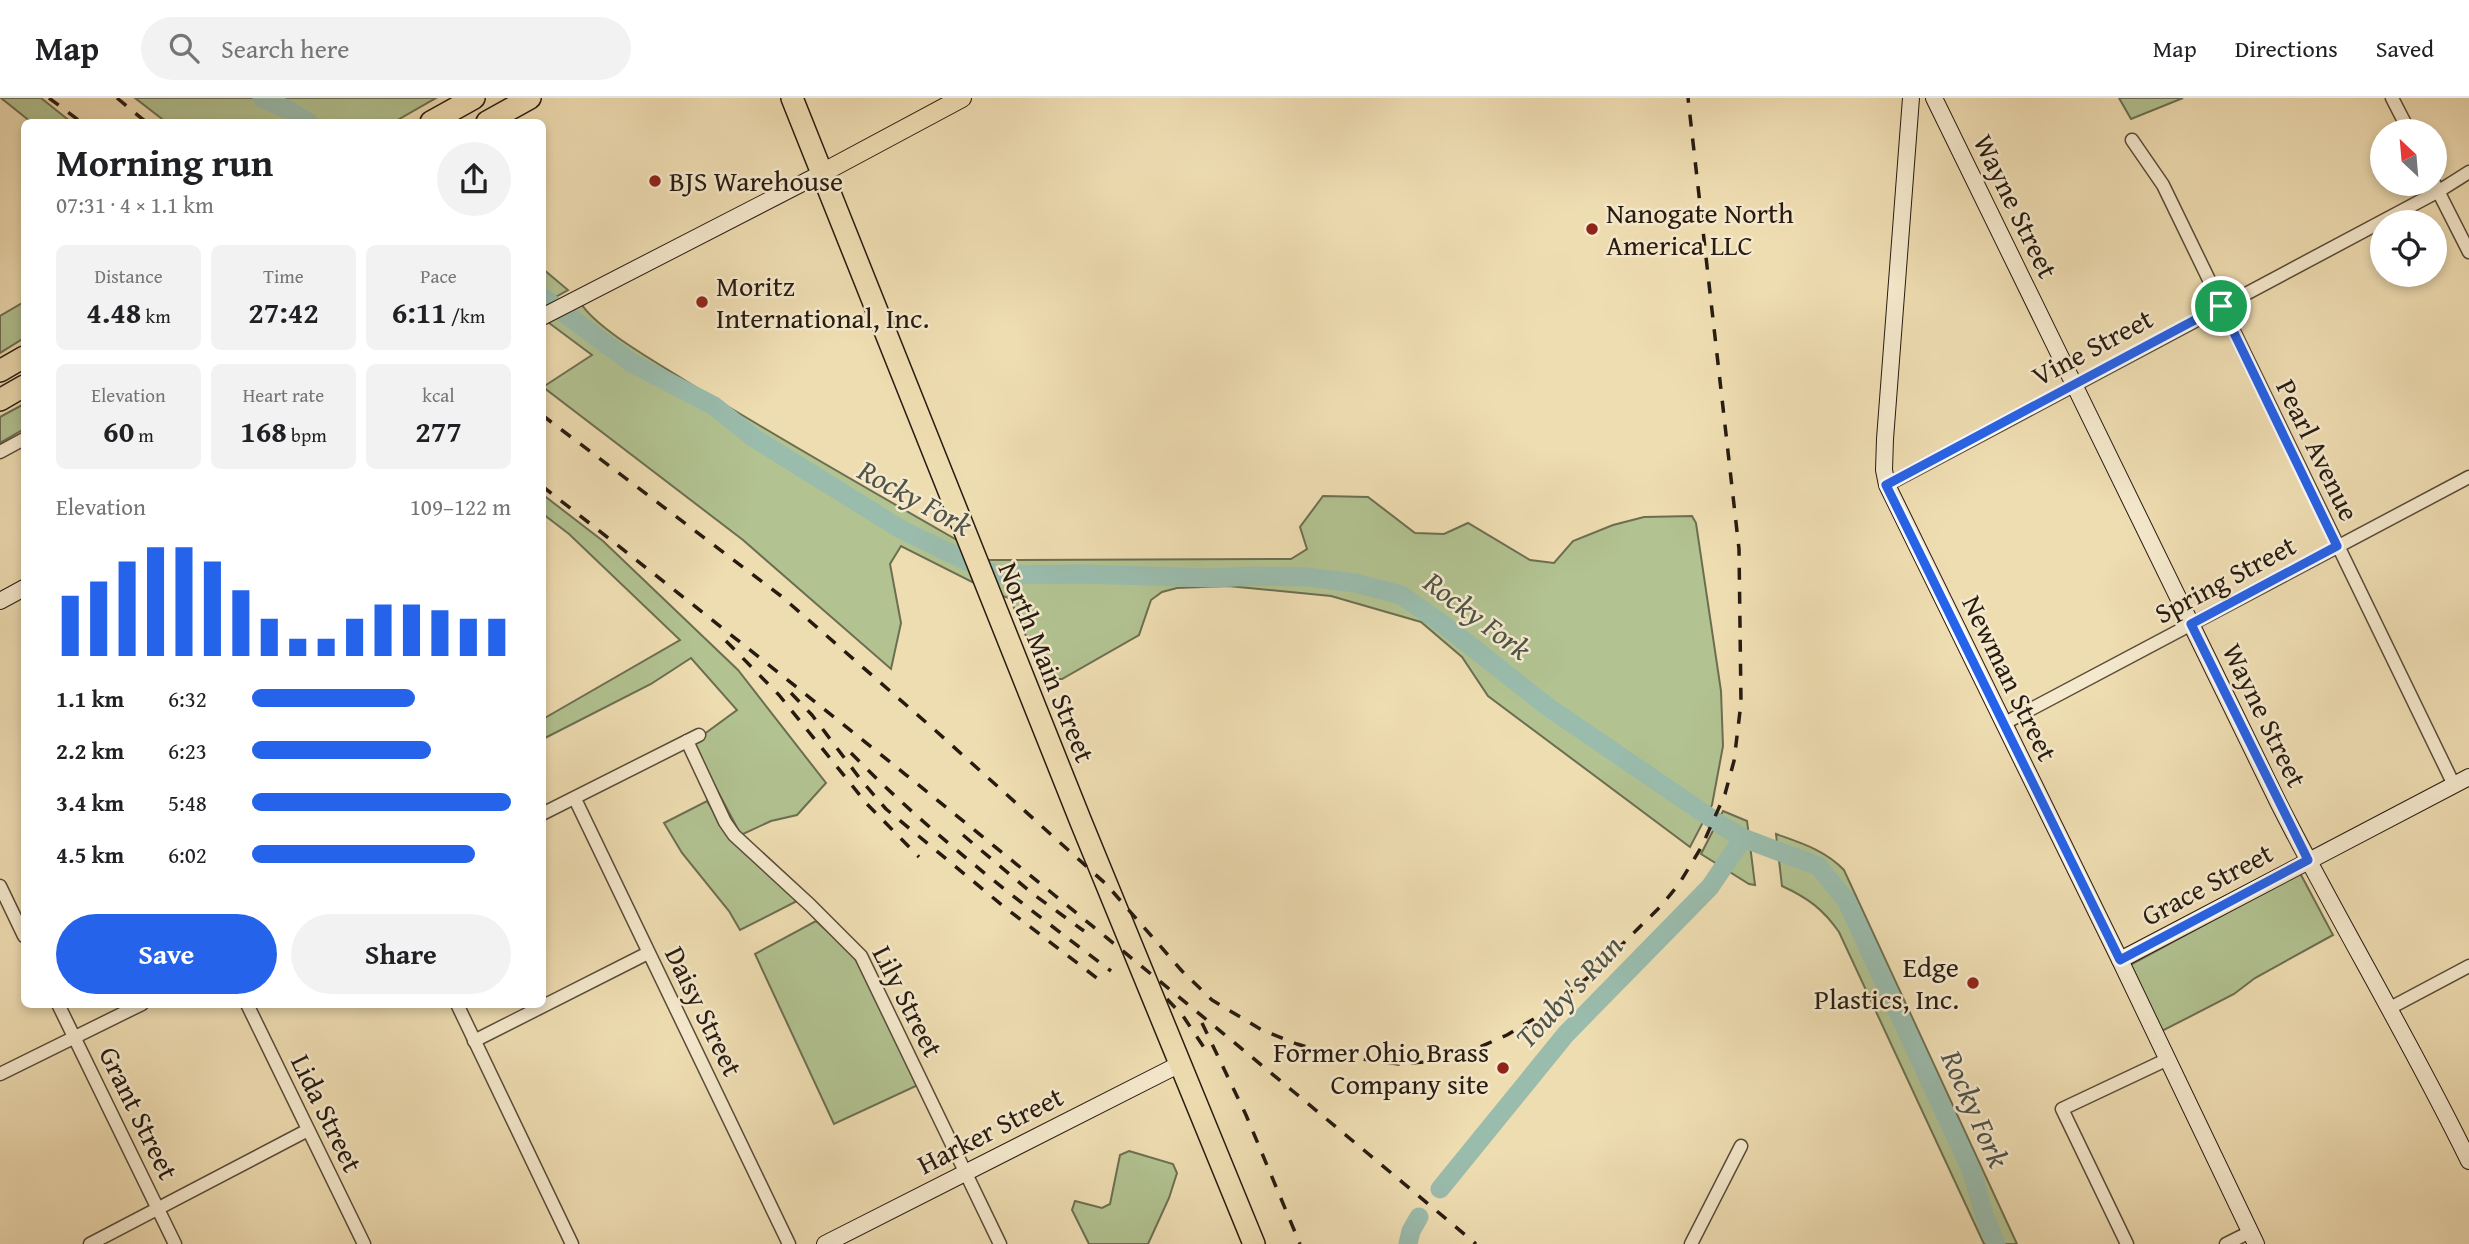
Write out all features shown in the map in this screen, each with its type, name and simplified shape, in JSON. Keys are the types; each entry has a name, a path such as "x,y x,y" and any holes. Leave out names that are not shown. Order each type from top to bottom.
{"highway":[{"path":"419,119 456,98"},
{"path":"436,119 474,98"},
{"path":"492,119 530,98"},
{"path":"510,119 548,98"},
{"name":"North Main Street","path":"792,98 987,588 1254,1244"},
{"path":"0,371 21,359"},
{"path":"0,400 21,388"}],"main road":[{"path":"822,173 962,98"}],"street":[{"name":"Newman Street","path":"1911,98 1884,458 1886,485 2120,960 2253,1238"},
{"name":"Wayne Street","path":"1934,98 2308,860 2390,1008 2469,1161"},
{"path":"2392,98 2403,119"},
{"name":"Pearl Avenue","path":"2132,140 2163,185 2337,546 2462,781"},
{"name":"Vine Street","path":"2447,182 2469,172"},
{"path":"546,315 822,173"},
{"name":"Vine Street","path":"1886,485 2221,306 2420,196"},
{"path":"2441,196 2469,252"},
{"path":"0,452 21,441"},
{"name":"Spring Street","path":"2003,724 2469,477"},
{"path":"0,601 21,590"},
{"name":"Lily Street","path":"575,799 693,738 725,822 734,835 810,905 860,957 1000,1244"},
{"name":"Grace Street","path":"2120,960 2462,781"},
{"path":"546,812 575,799"},
{"name":"Daisy Street","path":"575,799 789,1244"},
{"path":"0,886 21,930"},
{"path":"546,1005 648,953"},
{"path":"2390,1008 2469,967"},
{"name":"Grant Street","path":"60,1008 175,1244"},
{"path":"0,1074 134,1008"},
{"name":"Lida Street","path":"249,1008 364,1244"},
{"path":"459,1008 572,1244"},
{"path":"474,1041 539,1008"},
{"path":"2127,1244 2062,1109 2168,1059"},
{"name":"Harker Street","path":"825,1244 1180,1063"},
{"path":"90,1244 309,1130"},
{"path":"1691,1244 1741,1146"},
{"path":"2226,1244 2253,1238"}],"green space":[{"path":"1,98 41,98 67,119 27,119"},
{"path":"135,98 436,98 399,119 162,119"},
{"path":"2119,98 2183,98 2131,119"},
{"path":"546,272 568,290 546,302"},
{"path":"580,302 599,323 644,355 787,442 957,540 974,583 901,546 890,564 901,623 891,669 743,540 546,389 546,385 592,355 546,319"},
{"path":"21,304 21,340 0,353 0,316"},
{"path":"21,406 21,431 0,443 0,417"},
{"path":"1323,496 1368,497 1415,533 1444,534 1468,523 1530,560 1554,563 1573,541 1613,525 1644,517 1692,516 1696,523 1721,691 1723,746 1712,805 1690,847 1488,696 1462,657 1421,622 1331,596 1228,586 1177,588 1162,592 1151,600 1139,635 1062,679 1046,679 1009,598 999,595 987,560 1291,559 1307,549 1300,527"},
{"path":"546,497 603,541 738,670 826,783 797,815 771,821 741,835 692,743 737,710 691,658 651,684 546,737 546,717 680,640 569,534 546,516"},
{"path":"707,801 731,840 799,900 740,930 729,911 682,853 664,823"},
{"path":"1723,811 1747,821 1755,885 1749,884 1701,854"},
{"path":"1776,834 1821,852 1844,870 2017,1244 1984,1244 1839,932 1814,905 1782,886"},
{"path":"2300,873 2333,935 2255,978 2234,994 2162,1031 2130,965"},
{"path":"816,921 849,951 862,968 918,1085 834,1124 755,954"},
{"path":"1129,1151 1173,1164 1177,1173 1169,1198 1148,1244 1089,1244 1072,1210 1075,1201 1102,1208 1110,1204 1120,1155"}],"waterway":[{"name":"Rocky Fork","path":"262,98 303,119"},
{"name":"Rocky Fork","path":"546,300 632,363 714,406 754,438 902,530 996,575 1307,577 1355,583 1401,595 1444,625 1548,707 1721,825 1743,838 1818,866 1846,900 1972,1172 1996,1244"},
{"name":"Touby's Run","path":"1440,1189 1566,1034 1710,887 1743,838"},
{"name":"Touby's Run","path":"1408,1244 1411,1231 1419,1217"}],"railway":[{"path":"49,98 77,119"},
{"path":"117,98 142,119"},
{"path":"546,418 781,596 936,731 1106,884 1182,971 1212,1000 1262,1030 1333,1055 1399,1064 1457,1057 1507,1035 1547,1011 1592,974 1661,906 1679,884 1702,846 1725,794 1734,761 1741,703 1739,549 1688,98"},
{"path":"546,489 1012,861 1476,1244"},
{"path":"726,641 779,695 867,804 919,857"},
{"path":"791,693 812,715 886,809 1003,906 1102,982"},
{"path":"851,753 944,840 1111,971"},
{"path":"963,835 1033,894 1084,931"},
{"path":"1167,999 1183,1016 1207,1052"},
{"path":"1202,1023 1246,1115 1300,1244"}],"place":[{"name":"BJS Warehouse","path":"655,181"},
{"name":"Nanogate North America LLC","path":"1592,229"},
{"name":"Moritz International, Inc.","path":"702,302"},
{"name":"Edge Plastics, Inc.","path":"1973,983"},
{"name":"Former Ohio Brass Company site","path":"1503,1068"}],"route":[{"path":"2221,306 2337,546 2191,624 2308,860 2120,960 1886,485 2221,306"}]}
